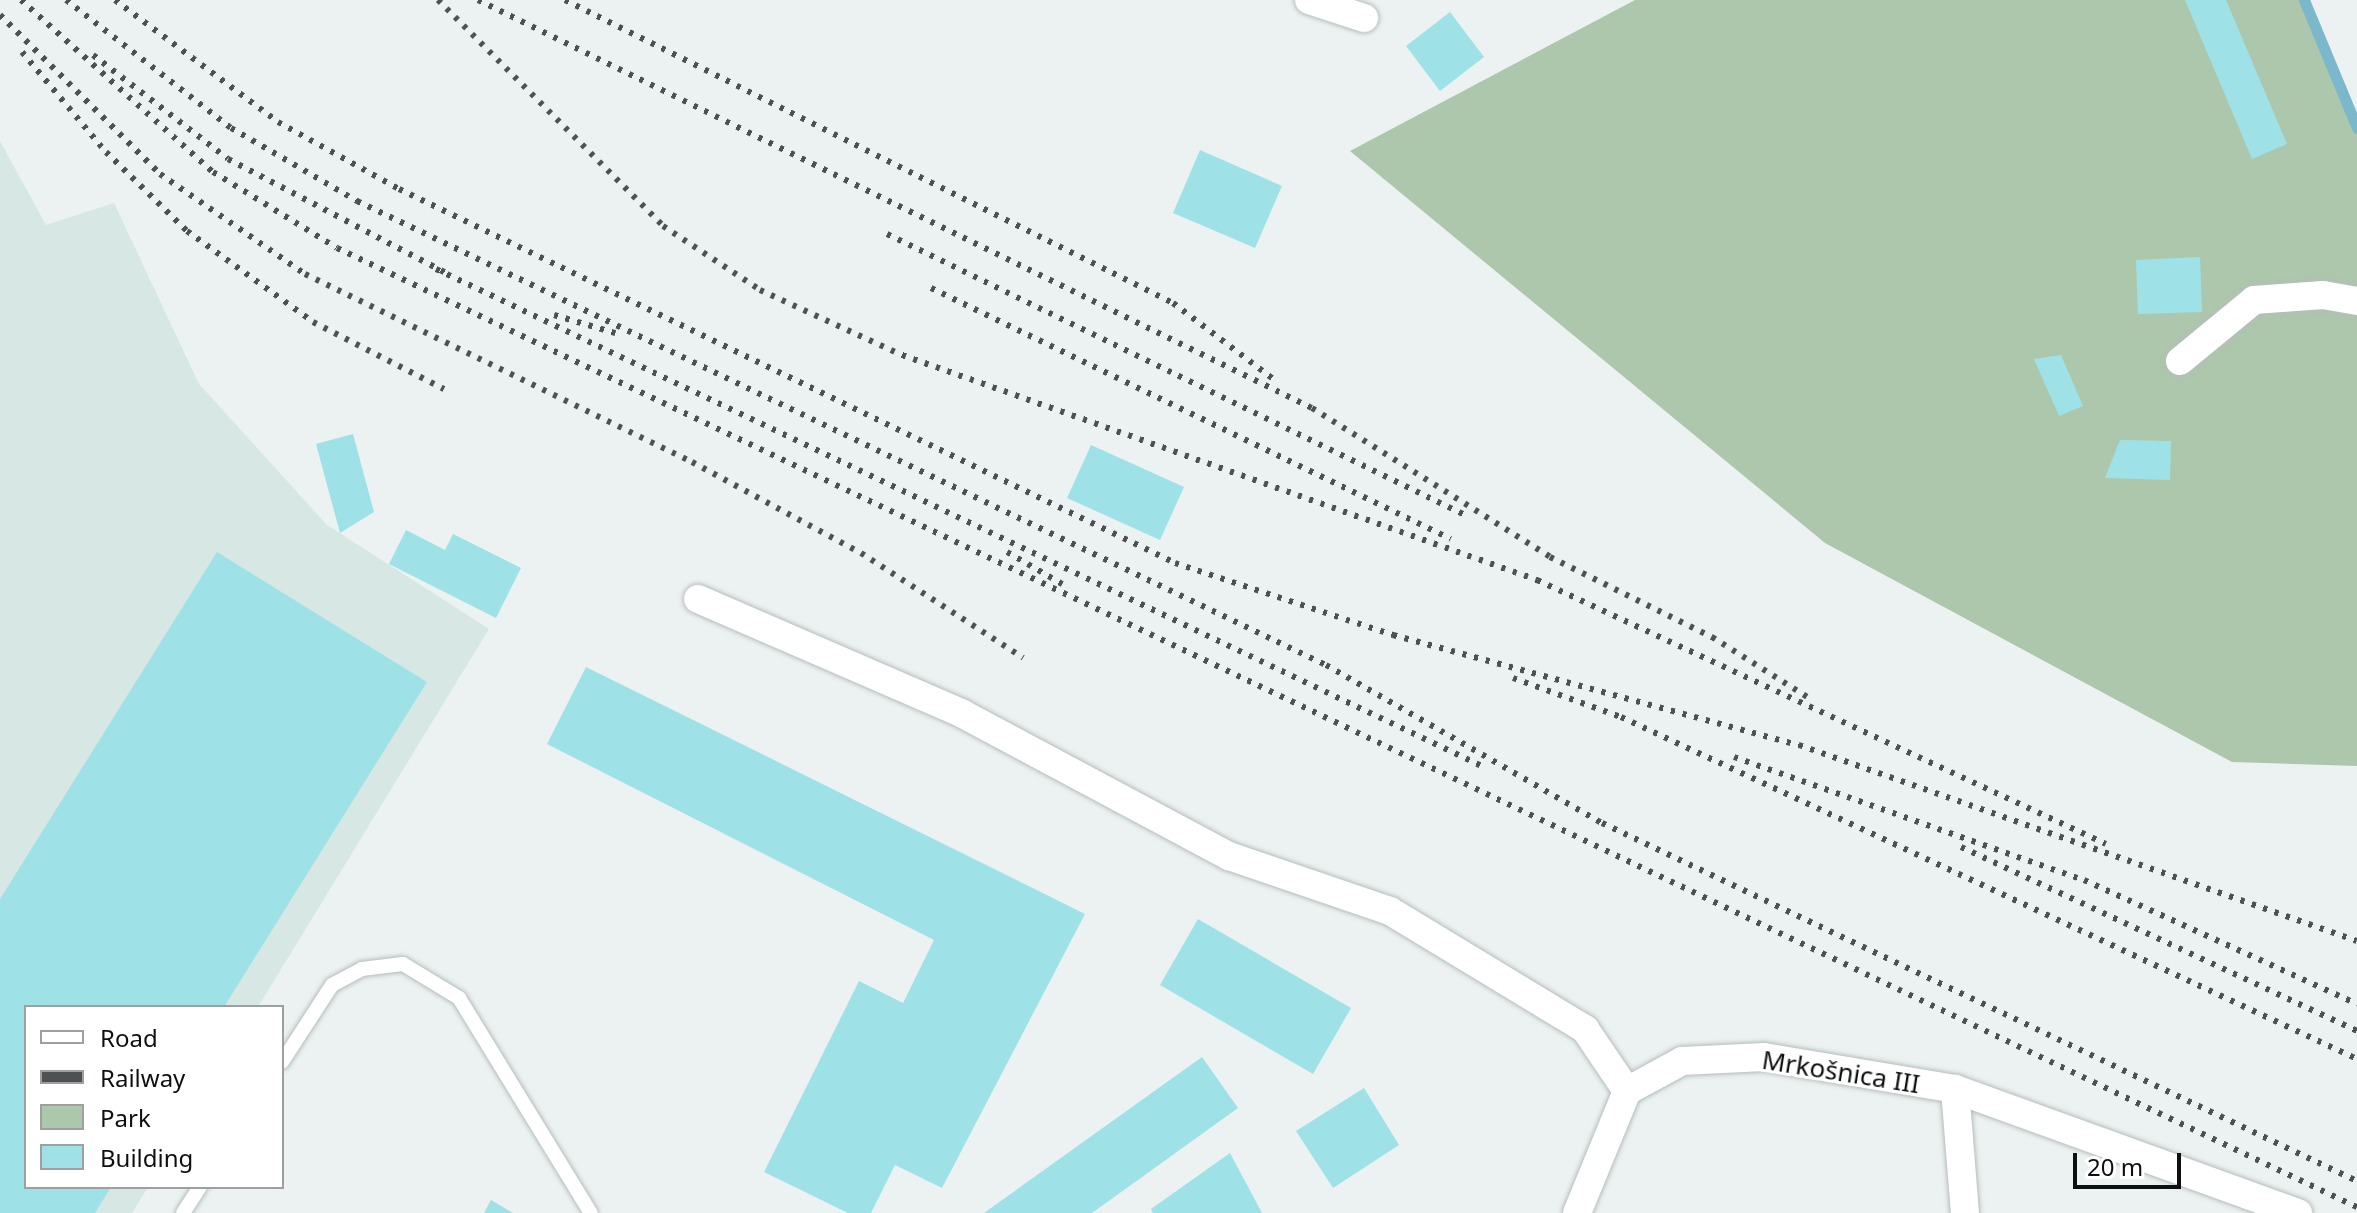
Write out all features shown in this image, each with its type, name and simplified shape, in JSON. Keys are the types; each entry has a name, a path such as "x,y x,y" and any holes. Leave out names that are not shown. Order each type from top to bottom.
{"street":[{"path":"1309,0 1364,18"},
{"path":"2180,361 2254,300 2323,295 2357,301"},
{"path":"698,599 961,713 1229,856 1390,911 1585,1029 1627,1091 1577,1213"},
{"name":"Mrkošnica III","path":"1627,1091 1682,1061 1764,1057 1955,1089 2298,1213"},
{"path":"1955,1089 1965,1213"}],"lane":[{"path":"284,1059 332,985 362,969 403,964 459,998 591,1213"},
{"path":"183,1213 199,1189"}],"shaded area":[{"path":"0,141 46,225 114,203 199,384 327,525 489,629 259,1005 24,1005 24,1189 147,1189 132,1213 0,1213"}],"green space":[{"path":"1635,0 2304,0 2357,128 2357,766 2232,762 1825,543 1350,151"}],"building":[{"path":"2185,0 2226,0 2287,144 2252,159"},
{"path":"1450,12 1484,57 1440,91 1406,46"},
{"path":"1200,150 1282,186 1255,248 1173,213"},
{"path":"2200,257 2202,312 2138,314 2136,260"},
{"path":"2061,355 2083,406 2059,416 2034,359"},
{"path":"353,434 374,512 340,533 316,444"},
{"path":"2120,440 2171,441 2170,480 2105,478"},
{"path":"1091,445 1184,487 1160,540 1067,498"},
{"path":"406,530 445,550 453,534 521,568 496,618 389,564"},
{"path":"217,552 427,682 225,1005 24,1005 24,1189 110,1189 95,1213 0,1213 0,899"},
{"path":"586,667 1085,914 942,1188 895,1165 871,1213 848,1213 764,1172 859,981 903,1003 934,940 547,744"},
{"path":"1198,919 1351,1008 1313,1074 1160,985"},
{"path":"1202,1057 1238,1108 1092,1213 984,1213"},
{"path":"1364,1088 1399,1145 1333,1188 1296,1131"},
{"path":"1230,1153 1262,1213 1153,1213 1151,1209"},
{"path":"491,1200 513,1213 484,1213"}],"waterway":[{"path":"2304,0 2357,128"}],"railway":[{"path":"21,0 213,172 337,248 2357,1207"},
{"path":"66,0 231,128 357,201 1326,665 1602,823 2357,1181"},
{"path":"115,0 278,122 399,189 1175,563 1393,635 1799,745 2357,941"},
{"path":"438,0 663,226 760,290 902,355 1537,580 2106,844"},
{"path":"478,0 1312,408 1550,557 1712,637 1809,698"},
{"path":"565,0 1173,303 1277,382"},
{"path":"0,15 160,174 305,274 692,462 861,553 1023,658"},
{"path":"22,52 106,152 187,231 313,322 444,389"},
{"path":"93,55 228,159 446,273"},
{"path":"887,234 1467,516"},
{"path":"436,269 1484,767"},
{"path":"931,288 1451,539"},
{"path":"554,315 615,333"},
{"path":"1007,552 1062,584"},
{"path":"1513,678 1621,717 2357,1059"},
{"path":"1734,757 2084,880 2357,1004"},
{"path":"1961,847 2357,1031"}]}
